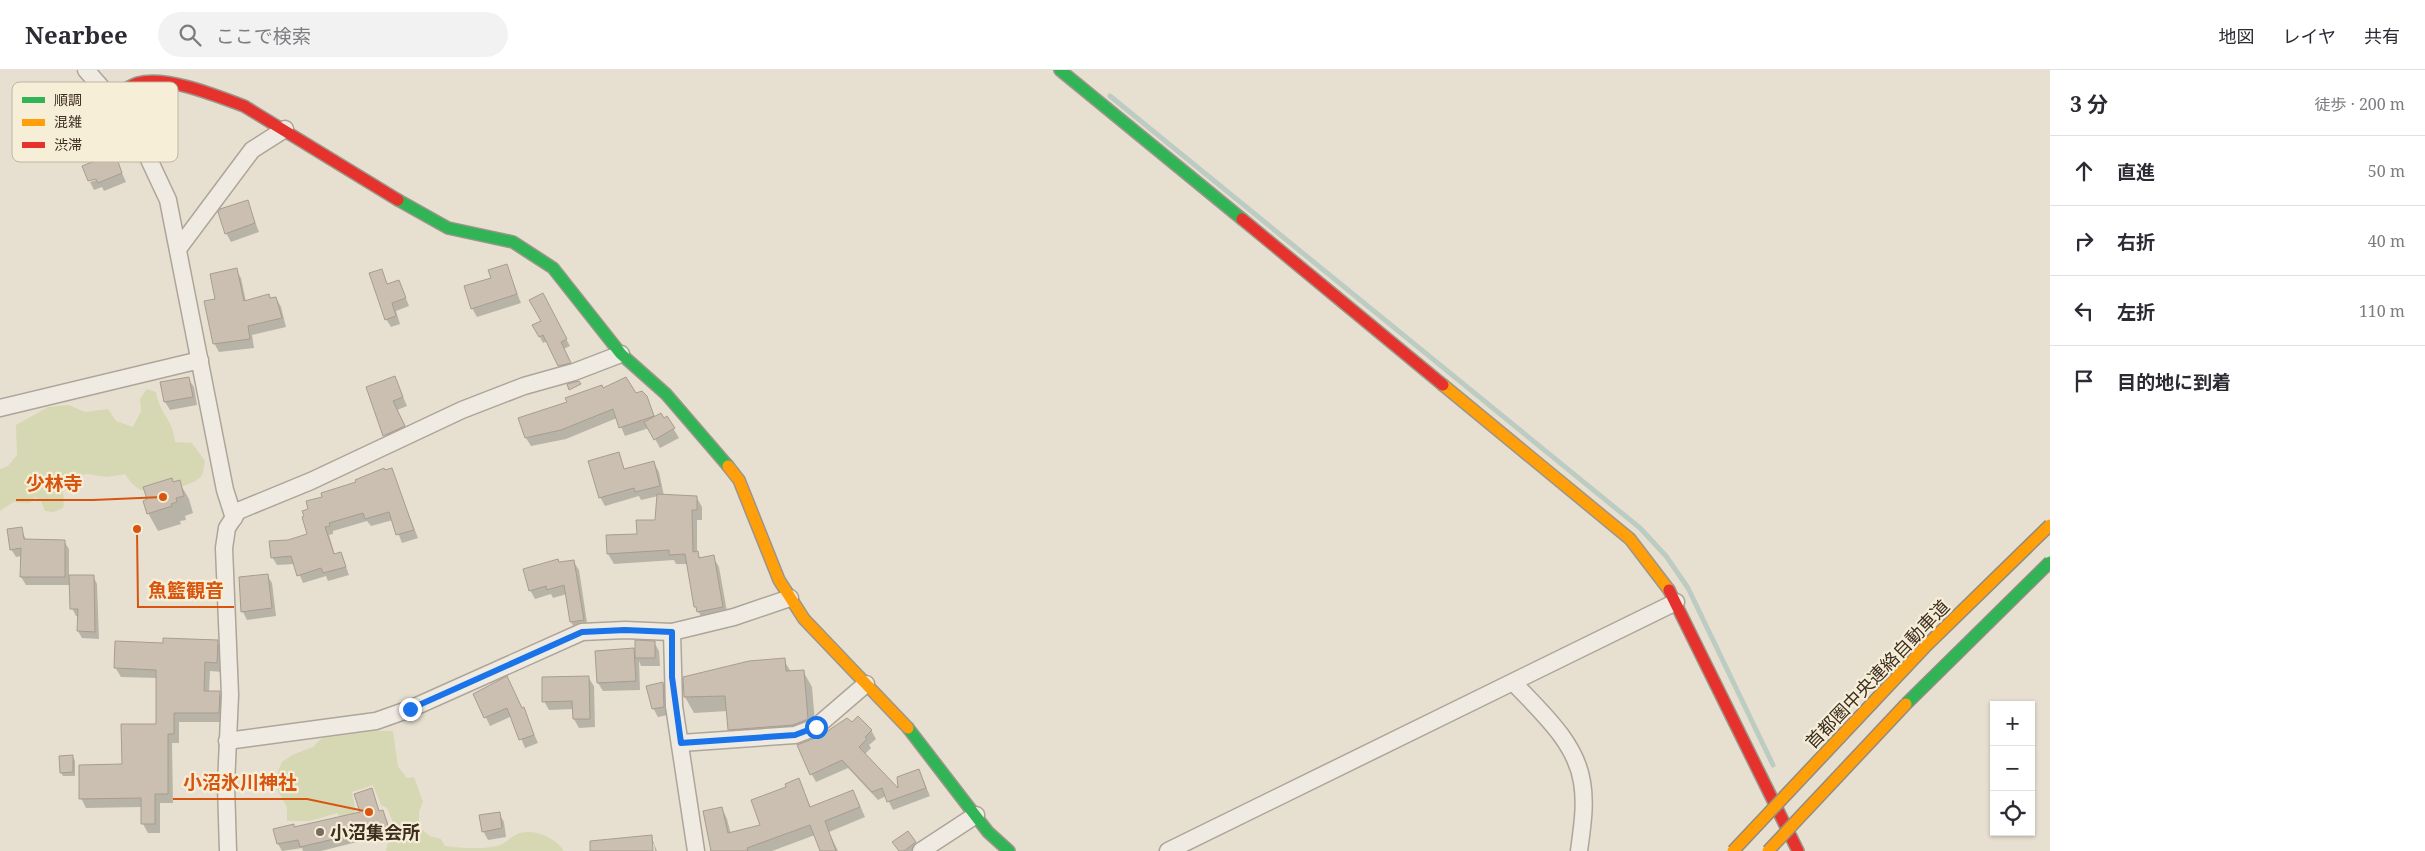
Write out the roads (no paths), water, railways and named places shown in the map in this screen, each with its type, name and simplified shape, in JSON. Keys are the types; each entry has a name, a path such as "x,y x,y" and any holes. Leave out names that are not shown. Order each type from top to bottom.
{"main road":[{"path":"1060,70 1630,539 1662,578 1676,602 1798,851"},
{"path":"142,82 158,82"},
{"path":"178,87 222,97 244,106 285,129 400,203 427,218 448,228 499,238 533,253 553,268 621,354 666,394 710,443 739,480 779,580 804,620 916,736 988,832 1009,851"},
{"name":"首都圏中央連絡自動車道","path":"1733,851 1920,652 2050,526"},
{"path":"1768,851 1844,767 1939,670 2050,562"}],"street":[{"path":"86,70 96,82"},
{"path":"178,248 252,150 285,129"},
{"path":"151,162 168,200 225,490 234,518"},
{"path":"228,851 226,785 230,696 224,548 227,528 238,511 311,481 462,410 621,354"},
{"path":"0,408 200,360"},
{"path":"228,741 376,721 410,709 582,632 625,630 672,632 734,617 790,598"},
{"path":"1168,851 1676,602"},
{"path":"672,632 672,677 696,851"},
{"path":"1514,683 1552,725 1573,755 1582,782 1584,812 1579,851"},
{"path":"681,743 795,735 816,727 866,684"},
{"path":"921,851 976,815"}],"waterway":[{"path":"1110,96 1640,528 1666,556 1688,588 1773,765"}],"place":[{"name":"少林寺","path":"163,497"},
{"name":"魚籃観音","path":"137,529"},
{"name":"小沼氷川神社","path":"369,812"},
{"name":"小沼集会所","path":"320,832"}]}
